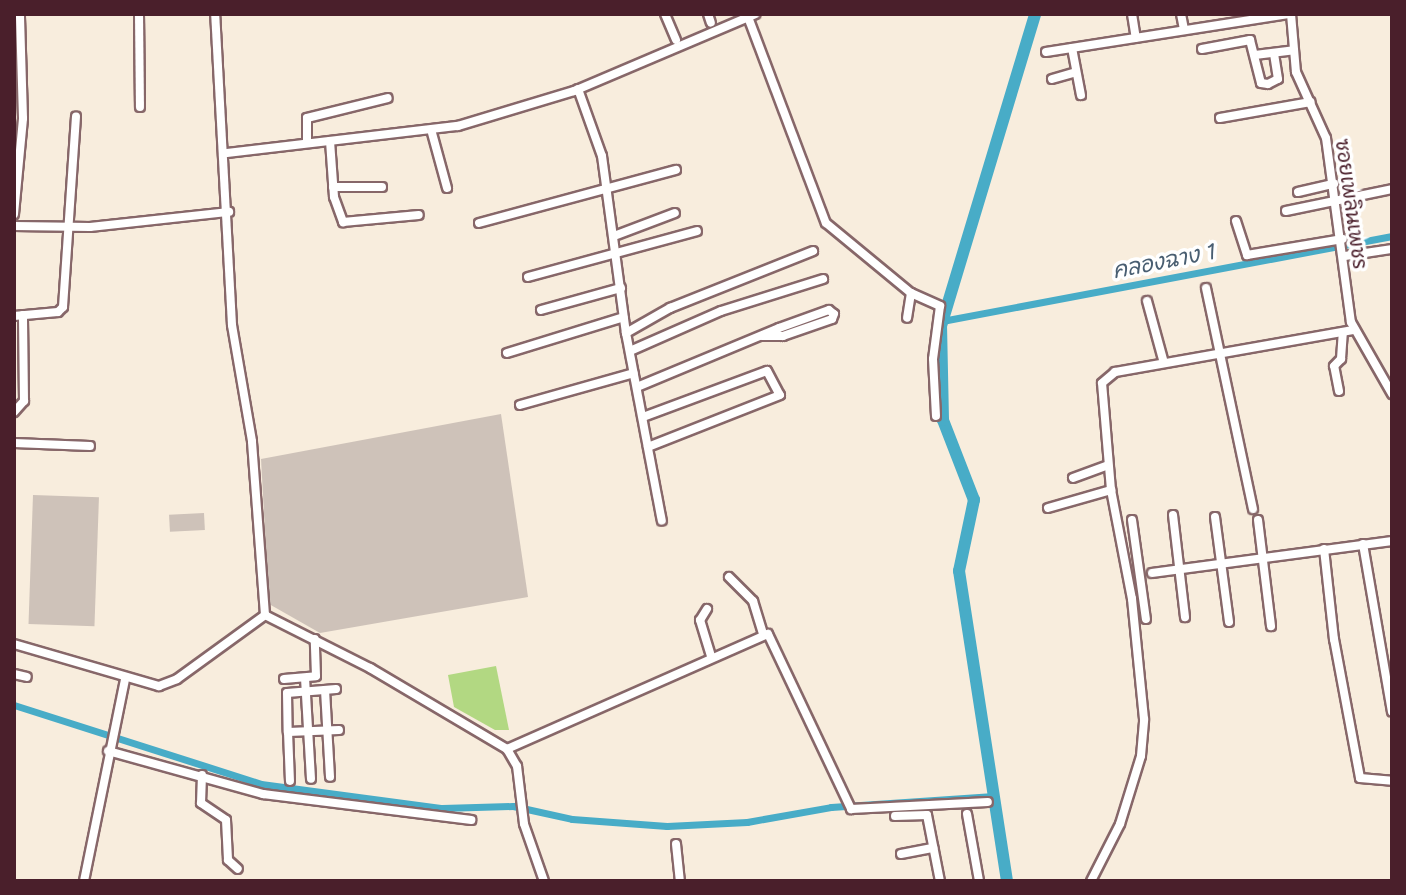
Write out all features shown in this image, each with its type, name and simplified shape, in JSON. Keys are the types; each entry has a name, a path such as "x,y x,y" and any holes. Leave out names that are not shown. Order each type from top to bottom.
{"street":[{"path":"14,214 23,118 20,14"},
{"path":"139,14 140,107"},
{"path":"215,14 227,153 232,325 253,451 265,615"},
{"path":"665,14 676,40"},
{"path":"1132,14 1136,38"},
{"path":"1181,14 1184,30"},
{"path":"1046,52 1184,30 1235,18 1291,14"},
{"name":"ซอยเพลินเพชร","path":"1291,14 1299,82 1324,133 1337,200 1348,331 1392,394"},
{"path":"227,153 307,142 436,132 578,89 751,16 826,223 911,293 940,306 933,359 936,416"},
{"path":"1202,49 1250,40 1261,83 1268,84 1278,79 1274,53"},
{"path":"1072,48 1081,95"},
{"path":"1255,55 1294,50"},
{"path":"1052,79 1076,72"},
{"path":"578,89 597,138 617,253 626,333 662,521"},
{"path":"307,142 307,118 388,98"},
{"path":"1220,118 1311,102"},
{"path":"14,412 24,401 19,315 61,311 76,116"},
{"path":"436,132 447,188"},
{"path":"330,141 333,187 343,222 419,215"},
{"path":"479,223 676,170"},
{"path":"1298,192 1334,184"},
{"path":"333,187 382,187"},
{"path":"1286,211 1392,189"},
{"path":"14,226 69,227 229,212"},
{"path":"614,236 675,213"},
{"path":"1236,221 1247,255 1343,246 1392,249"},
{"path":"528,277 697,231"},
{"path":"626,333 670,308 813,251"},
{"path":"630,351 721,311 823,279"},
{"path":"541,310 621,288"},
{"path":"1206,288 1253,509"},
{"path":"907,318 911,293"},
{"path":"1147,301 1164,363"},
{"path":"637,387 762,336 829,310 834,314 832,319 783,336 762,336"},
{"path":"507,353 624,317"},
{"path":"1091,881 1115,838 1141,756 1142,696 1128,577 1111,490 1102,383 1115,372 1348,331 1341,359 1334,366 1339,391"},
{"path":"643,417 767,371 780,395 648,447"},
{"path":"520,405 634,373"},
{"path":"14,443 90,446"},
{"path":"1073,478 1108,465"},
{"path":"1048,508 1111,490"},
{"path":"1173,515 1185,617"},
{"path":"1215,517 1229,622"},
{"path":"1132,520 1144,574 1146,619"},
{"path":"1258,520 1271,626"},
{"path":"1128,577 1263,556 1392,541"},
{"path":"1363,544 1392,712"},
{"path":"1324,549 1334,639 1360,778 1392,781"},
{"path":"729,577 753,601 763,634 771,638 849,804 988,802"},
{"path":"707,609 700,620 711,657"},
{"path":"265,615 315,639 507,749 517,766 522,808 544,881"},
{"path":"14,644 125,679 167,684 265,615"},
{"path":"507,749 565,726 763,634"},
{"path":"284,679 316,676 315,639"},
{"path":"14,674 27,677"},
{"path":"305,678 311,779"},
{"path":"84,881 125,679"},
{"path":"290,781 287,693 336,689"},
{"path":"325,690 330,777"},
{"path":"288,732 339,730"},
{"path":"110,745 263,794 471,820"},
{"path":"202,775 201,803 226,820 228,860 238,869"},
{"path":"967,814 979,881"},
{"path":"895,816 927,815 940,881"},
{"path":"676,844 680,881"},
{"path":"901,854 933,848"}],"shaded area":[{"path":"501,414 528,597 320,633 269,604 261,459"},
{"path":"33,495 99,497 94,626 28,624"},
{"path":"204,513 205,530 170,532 169,515"}],"green space":[{"path":"496,666 509,730 495,730 454,707 448,675"}],"waterway":[{"path":"1007,881 959,571 974,500 943,420 941,326 1035,14"},
{"name":"คลองฉาง 1","path":"942,321 1392,236"},
{"path":"14,705 261,784 442,808 513,806 572,819 667,826 747,822 831,807 994,796"}]}
